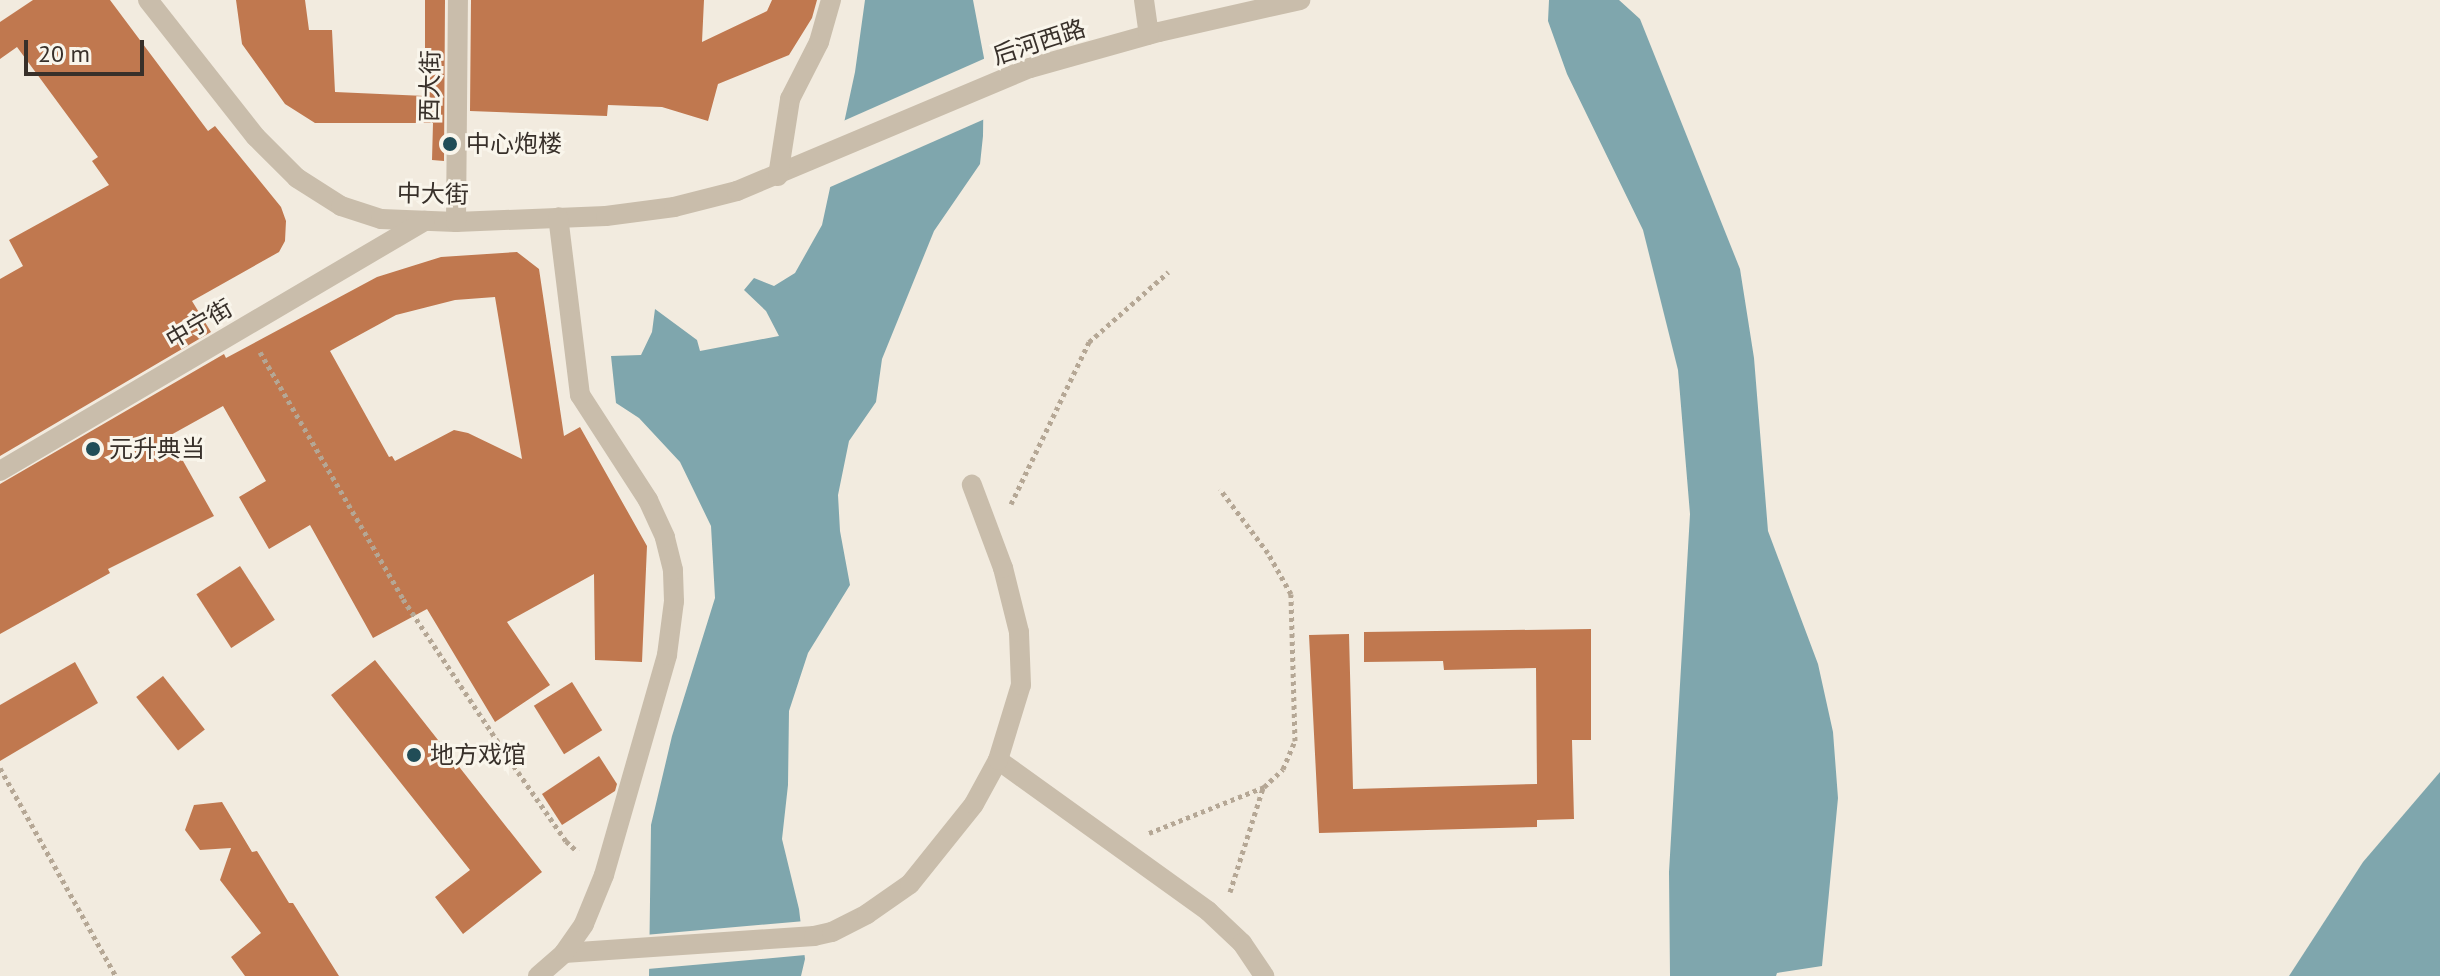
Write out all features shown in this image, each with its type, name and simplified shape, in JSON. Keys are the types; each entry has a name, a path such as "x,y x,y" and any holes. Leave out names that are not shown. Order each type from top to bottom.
{"street":[{"name":"中大街","path":"148,0 256,137 297,178 341,206 381,219 456,222 674,207 737,191 804,165"},
{"name":"西大街","path":"456,222 458,0"},
{"path":"778,176 790,99 819,42 831,0"},
{"path":"1144,0 1149,35"},
{"name":"后河西路","path":"804,165 1030,68 1149,35 1300,0"},
{"path":"538,976 564,953 584,924 604,875 667,655 673,570 665,537 648,500 580,395 558,217"},
{"name":"中宁街","path":"0,471 425,221"},
{"path":"564,953 814,936 832,932 867,914 910,884 974,804 998,760 1021,685 1019,632 993,541 972,485"},
{"path":"998,760 1220,923 1242,943 1264,976"}],"path":[{"path":"993,541 1089,342 1168,272"},
{"path":"246,327 403,599 566,841 604,875"},
{"path":"1117,845 1264,787 1283,769 1295,741 1291,594 1268,553 1220,489"},
{"path":"0,768 116,976"},
{"path":"1220,923 1264,787"}],"water":[{"path":"865,0 973,0 984,58 983,136 980,164 934,231 882,359 876,402 849,441 838,495 840,531 850,585 808,653 789,711 788,785 782,839 799,909 805,959 801,976 649,976 651,825 672,736 715,598 711,526 680,462 639,418 616,403 611,356 641,355 652,332 655,309 697,340 700,351 779,336 766,311 744,290 754,278 774,286 795,273 822,225 855,72"},
{"path":"1549,0 1619,0 1640,19 1740,269 1754,358 1768,531 1818,664 1833,732 1838,798 1822,966 1777,973 1776,976 1670,976 1669,872 1690,514 1678,370 1643,230 1567,74 1548,21"},
{"path":"2440,772 2440,976 2289,976 2363,862"}],"pier":[{"path":"988,57 987,118 828,188 841,122"},
{"path":"805,921 808,955 648,969 645,935"}],"building":[{"path":"33,0 110,0 208,131 215,126 281,207 286,221 285,241 279,252 192,301 211,332 0,456 0,279 23,266 9,240 109,185 92,161 98,157 17,47 0,59 0,22"},
{"path":"236,0 305,0 309,30 332,30 335,92 425,96 425,0 445,0 444,161 432,160 433,123 315,123 285,104 242,44"},
{"path":"471,0 704,0 702,42 767,11 772,0 817,0 812,18 789,55 718,84 708,121 662,107 608,105 607,116 470,111"},
{"path":"517,252 539,269 564,436 580,427 647,546 642,662 595,660 594,574 507,622 550,685 495,722 427,609 373,638 310,525 269,549 239,497 266,481 223,406 169,436 214,516 108,569 110,573 0,634 0,484 224,354 226,358 377,277 441,257","holes":["495,297 522,459 468,433 454,430 395,461 392,456 389,457 330,351 396,315 455,300"]},
{"path":"240,566 275,620 231,648 196,594"},
{"path":"1591,629 1591,740 1572,740 1574,819 1537,820 1537,827 1319,833 1309,635 1349,634 1353,789 1537,784 1536,668 1444,670 1443,661 1364,662 1364,632"},
{"path":"375,660 542,872 463,934 435,897 470,870 331,695"},
{"path":"75,662 98,703 0,761 0,705"},
{"path":"163,676 205,730 178,751 136,697"},
{"path":"572,682 602,730 564,754 534,706"},
{"path":"599,756 617,784 615,791 562,825 542,794"},
{"path":"222,802 252,852 257,851 339,976 245,976 231,957 261,933 220,880 231,848 200,850 185,830 194,805"}],"place":[{"name":"中心炮楼","path":"450,144"},
{"name":"元升典当","path":"93,449"},
{"name":"地方戏馆","path":"414,755"}]}
